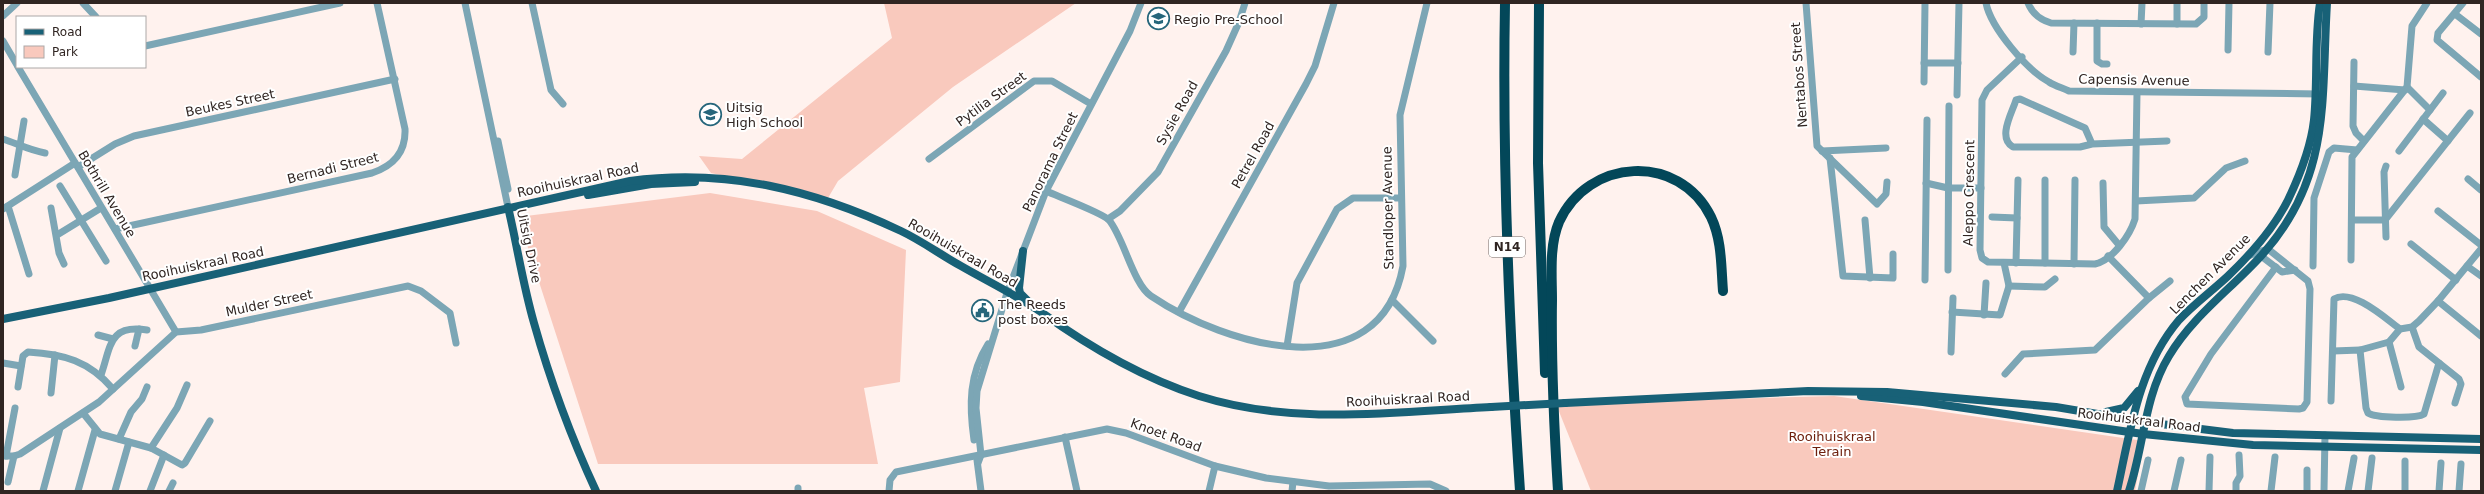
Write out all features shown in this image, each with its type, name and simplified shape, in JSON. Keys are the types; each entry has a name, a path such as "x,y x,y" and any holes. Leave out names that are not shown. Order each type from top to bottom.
{"highway":[{"name":"N14","path":"1505,3 1505,172 1510,336 1520,491"},
{"name":"N14","path":"1539,3 1538,121 1543,335 1553,491"},
{"path":"1558,491 1552,392 1552,260 1559,224 1573,200 1592,183 1615,173 1640,171 1653,172 1679,183 1701,202 1713,222 1721,254 1723,291"}],"main road":[{"name":"Lenchen Avenue","path":"2117,491 2132,420 2143,384 2154,356 2179,321 2246,257 2265,236 2288,199 2306,152 2314,120 2316,33 2320,3"},
{"name":"Lenchen Avenue","path":"2129,491 2154,387 2172,351 2192,323 2264,251 2293,212 2308,176 2319,140 2324,94 2327,3"},
{"name":"Rooihuiskraal Road","path":"3,319 109,298 408,230 457,224 510,209 630,181 659,177 713,176 754,183 822,198 890,227 940,260 1042,314 1139,371 1170,385 1234,405 1279,413 1318,415 1796,393 1887,392 2010,402 2094,413 2145,422 2233,433 2481,439"},
{"name":"Uitsig Drive","path":"510,209 534,323 552,384 581,458 596,491"},
{"path":"1023,251 1019,277 1020,293 1042,314"},
{"path":"2094,413 2112,412 2124,408 2132,400 2143,384"},
{"name":"Rooihuiskraal Road","path":"1796,393 1922,402 2143,434 2253,445 2481,450"}],"street":[{"path":"3,16 17,3"},
{"path":"82,3 95,16"},
{"path":"146,46 340,3"},
{"name":"Bernadi Street","path":"115,229 385,168 398,155 406,134 377,3"},
{"name":"Uitsig Drive","path":"465,3 510,209"},
{"path":"532,3 551,90 563,104"},
{"name":"Panorama Street","path":"981,491 978,458 970,410 970,391 981,357 992,336 1006,294 1046,191 1130,32 1141,3"},
{"name":"Sysie Road","path":"1108,219 1120,211 1158,172 1226,51 1240,22 1245,3"},
{"name":"Petrel Road","path":"1179,312 1309,78 1315,66 1334,3"},
{"name":"Standloper Avenue","path":"1108,219 1146,292 1179,312 1215,329 1248,341 1318,348 1351,339 1371,326 1392,300 1400,284 1403,266 1400,198 1400,115 1427,3"},
{"name":"Nentabos Street","path":"1806,3 1819,148"},
{"path":"1924,82 1925,3"},
{"path":"1957,95 1959,3"},
{"name":"Capensis Avenue","path":"1986,3 1997,30 2022,57 2041,77 2069,91 2324,94"},
{"path":"2028,3 2044,21 2140,24 2196,24 2201,22 2204,17 2204,3"},
{"path":"2139,3 2140,24"},
{"path":"2140,24 2142,3"},
{"path":"2177,3 2177,24"},
{"path":"2228,50 2229,3"},
{"path":"2268,52 2270,3"},
{"path":"2351,260 2351,160 2356,150 2406,88 2412,26 2426,3"},
{"path":"2463,3 2438,33 2438,41 2481,77"},
{"path":"2455,14 2481,34"},
{"path":"2073,52 2074,23"},
{"path":"2097,23 2097,61 2102,64 2107,64"},
{"name":"Bothrill Avenue","path":"3,41 16,63"},
{"name":"Aleppo Crescent","path":"2022,57 1987,90 1982,100 1981,256 1988,262 2095,264 2108,256 2128,235 2134,223 2136,200 2137,93"},
{"path":"2354,62 2353,126 2356,133 2364,141"},
{"path":"1924,63 1958,64"},
{"name":"Bothrill Avenue","path":"19,68 176,332"},
{"name":"Beukes Street","path":"6,207 76,165 115,144 134,136 395,79"},
{"name":"Pytilia Street","path":"929,159 1034,81 1052,81 1091,104"},
{"path":"2354,86 2406,88 2430,110"},
{"path":"2399,151 2443,93"},
{"path":"2092,144 2085,128 2020,99 2016,100 2005,133 2010,145 2080,147 2092,144 2136,141 2167,141"},
{"path":"1948,270 1949,106"},
{"path":"2385,220 2470,113"},
{"path":"2423,119 2448,141"},
{"path":"1925,280 1927,120"},
{"path":"15,175 24,121"},
{"path":"3,139 21,146 26,150 45,153"},
{"path":"1819,148 1886,148"},
{"path":"1819,148 1877,204 1886,194 1887,182"},
{"path":"2313,266 2314,198 2329,152 2334,148 2356,150"},
{"path":"1830,158 1843,276 1893,278 1893,254"},
{"path":"2136,200 2194,198 2227,166 2244,161"},
{"path":"2386,166 2384,172 2386,237"},
{"path":"2468,179 2481,190"},
{"path":"2016,263 2018,180"},
{"path":"2045,180 2045,263"},
{"path":"2074,264 2075,180"},
{"path":"2103,183 2104,227 2119,245"},
{"path":"1926,184 1948,188 1981,188"},
{"path":"60,186 106,261"},
{"path":"1046,191 1108,219"},
{"path":"1287,346 1297,283 1337,209 1353,198 1400,198"},
{"path":"6,207 29,274"},
{"path":"51,208 59,253 64,264"},
{"path":"57,235 101,208"},
{"path":"2438,211 2481,245"},
{"path":"1992,217 2017,218"},
{"path":"1864,220 1870,278"},
{"path":"2352,220 2385,220"},
{"path":"2265,236 2264,251 2276,267 2284,272 2295,270"},
{"path":"2411,244 2456,280"},
{"path":"2332,351 2360,350 2389,342 2400,328 2412,326 2419,321 2438,301 2481,249"},
{"path":"2246,257 2264,251 2295,270 2308,281 2310,289 2306,405 2299,409 2187,404 2185,397 2211,354 2276,267"},
{"path":"2108,256 2149,298"},
{"path":"1952,312 2000,315 2006,302 2009,286 2004,263"},
{"path":"2467,266 2481,276"},
{"path":"2009,286 2045,288 2056,279"},
{"path":"2005,374 2023,354 2095,350 2149,298 2170,281"},
{"path":"1984,315 1986,283"},
{"name":"Mulder Street","path":"176,332 201,330 408,286 421,291 450,313 456,343"},
{"path":"1951,352 1953,298"},
{"path":"2331,401 2333,302 2336,298 2356,298 2400,328"},
{"path":"1392,300 1433,341"},
{"path":"2438,301 2481,336"},
{"path":"2412,326 2417,344 2439,364 2459,379 2461,384 2455,403"},
{"path":"101,375 113,339 124,329 148,330"},
{"path":"135,346 139,329"},
{"path":"15,408 4,456 14,456 83,413 113,389 176,332"},
{"path":"98,335 113,339"},
{"path":"2389,342 2401,387"},
{"path":"2360,350 2366,408 2368,413 2375,416 2417,416 2424,414 2439,364"},
{"path":"18,387 25,352 55,355 70,359 101,375 113,389"},
{"path":"51,393 55,355"},
{"path":"3,363 21,366"},
{"path":"151,448 177,408 187,385"},
{"path":"119,439 131,412 142,399 147,387"},
{"path":"83,413 95,430 100,434 151,448 184,465 210,421"},
{"path":"43,491 60,428"},
{"name":"Knoet Road","path":"889,491 890,480 896,472 978,458 1065,437 1111,429 1215,466 1242,473 1293,482 1329,486 1368,488 1430,484 1446,491"},
{"path":"78,491 95,430"},
{"path":"2324,491 2325,435"},
{"path":"1065,437 1077,491"},
{"path":"115,491 129,442"},
{"path":"150,491 164,455"},
{"path":"2236,491 2236,483 2240,476 2239,455"},
{"path":"8,482 14,456"},
{"path":"2271,491 2275,457"},
{"path":"2209,491 2210,458"},
{"path":"2348,491 2354,458"},
{"path":"2368,491 2372,458"},
{"path":"2141,491 2148,460"},
{"path":"2174,491 2181,460"},
{"path":"2404,491 2405,461"},
{"path":"2439,491 2441,463"},
{"path":"2460,491 2461,464"},
{"path":"1209,491 1215,466"},
{"path":"2307,470 2307,491"},
{"path":"1292,491 1293,482"},
{"path":"169,491 173,483"}],"green space":[{"path":"884,3 1076,3 953,87 838,181 828,198 711,173 699,156 742,159 892,38"},
{"path":"710,193 817,211 906,250 900,382 864,388 878,464 598,464 518,217"},
{"name":"Rooihuiskraal Terain","path":"1834,396 2144,441 2135,491 1591,491 1556,404"}],"place":[{"name":"Regio Pre-School","path":"1158,19"},
{"name":"Uitsig High School","path":"711,114"},
{"name":"The Reeds post boxes","path":"982,311"}]}
